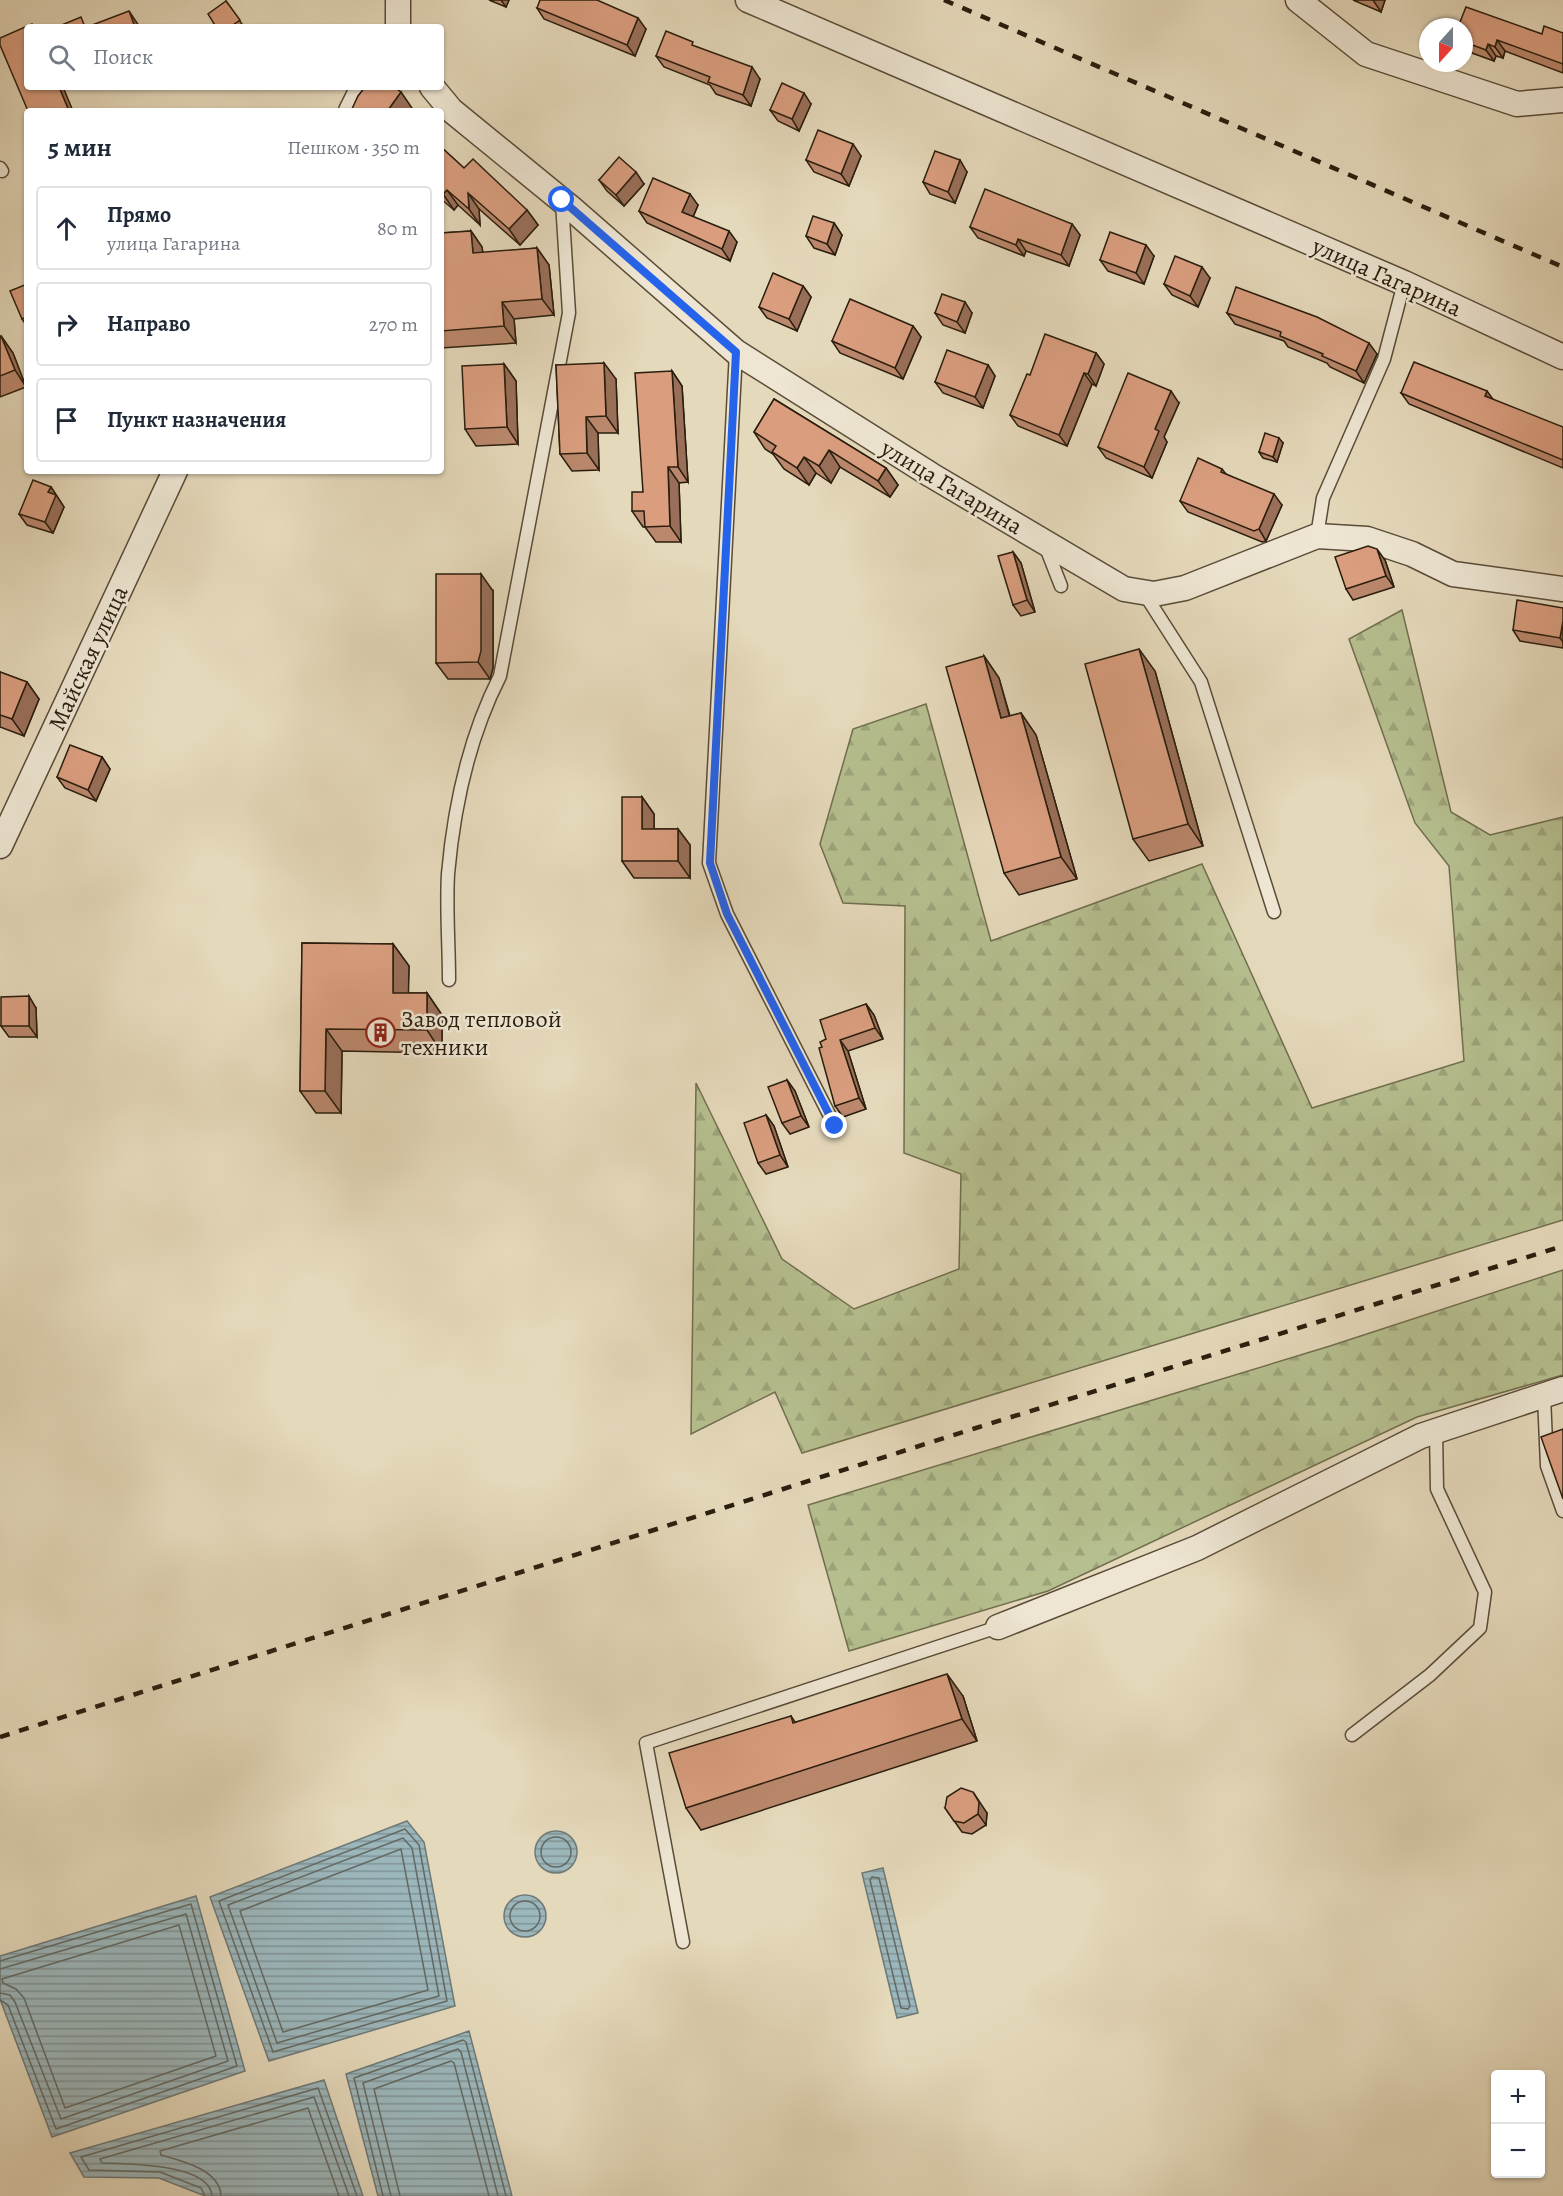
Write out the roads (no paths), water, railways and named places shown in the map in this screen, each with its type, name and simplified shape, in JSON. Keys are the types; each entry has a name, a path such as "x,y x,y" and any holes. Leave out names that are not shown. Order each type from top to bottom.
{"street":[{"path":"398,0 398,24"},
{"name":"улица Гагарина","path":"748,0 1404,283 1563,357"},
{"path":"1298,0 1366,54 1517,104 1563,100"},
{"path":"352,108 362,90"},
{"name":"улица Гагарина","path":"434,90 451,111 562,200 736,352 911,463 1124,589 1154,594 1185,588 1317,536 1367,539 1412,554 1453,574 1563,589"},
{"name":"Майская улица","path":"0,846 175,474"},
{"path":"998,1627 1197,1548 1436,1431 1554,1393"}],"lane":[{"path":"449,980 448,875 457,812 470,747 487,702 500,676 568,313 562,200"},
{"path":"1317,536 1323,498 1384,359 1404,283"},
{"path":"736,352 710,863 727,914 835,1126"},
{"path":"1043,542 1061,586"},
{"path":"1144,592 1201,682 1274,912"},
{"path":"1554,1393 1547,1467 1563,1511"},
{"path":"1352,1735 1430,1675 1480,1628 1485,1592 1437,1489 1436,1431"},
{"path":"682,1942 646,1743 998,1627"}],"water":[{"path":"407,1821 424,1842 455,2006 269,2061 210,1897"},
{"path":"556,1831 571,1837 577,1852 571,1867 556,1873 541,1867 535,1852 541,1837"},
{"path":"883,1868 918,2013 897,2018 862,1873"},
{"path":"525,1895 540,1901 546,1916 540,1931 525,1937 510,1931 504,1916 510,1901"},
{"path":"196,1896 245,2071 52,2137 0,1999 0,1956"},
{"path":"469,2031 512,2196 378,2196 346,2074"},
{"path":"324,2080 363,2196 205,2196 159,2178 84,2177 70,2153"}],"railway":[{"path":"944,0 1563,267"},
{"path":"0,1737 976,1428 1563,1246"}],"place":[{"name":"Завод тепловой техники","path":"380,1033"}]}
